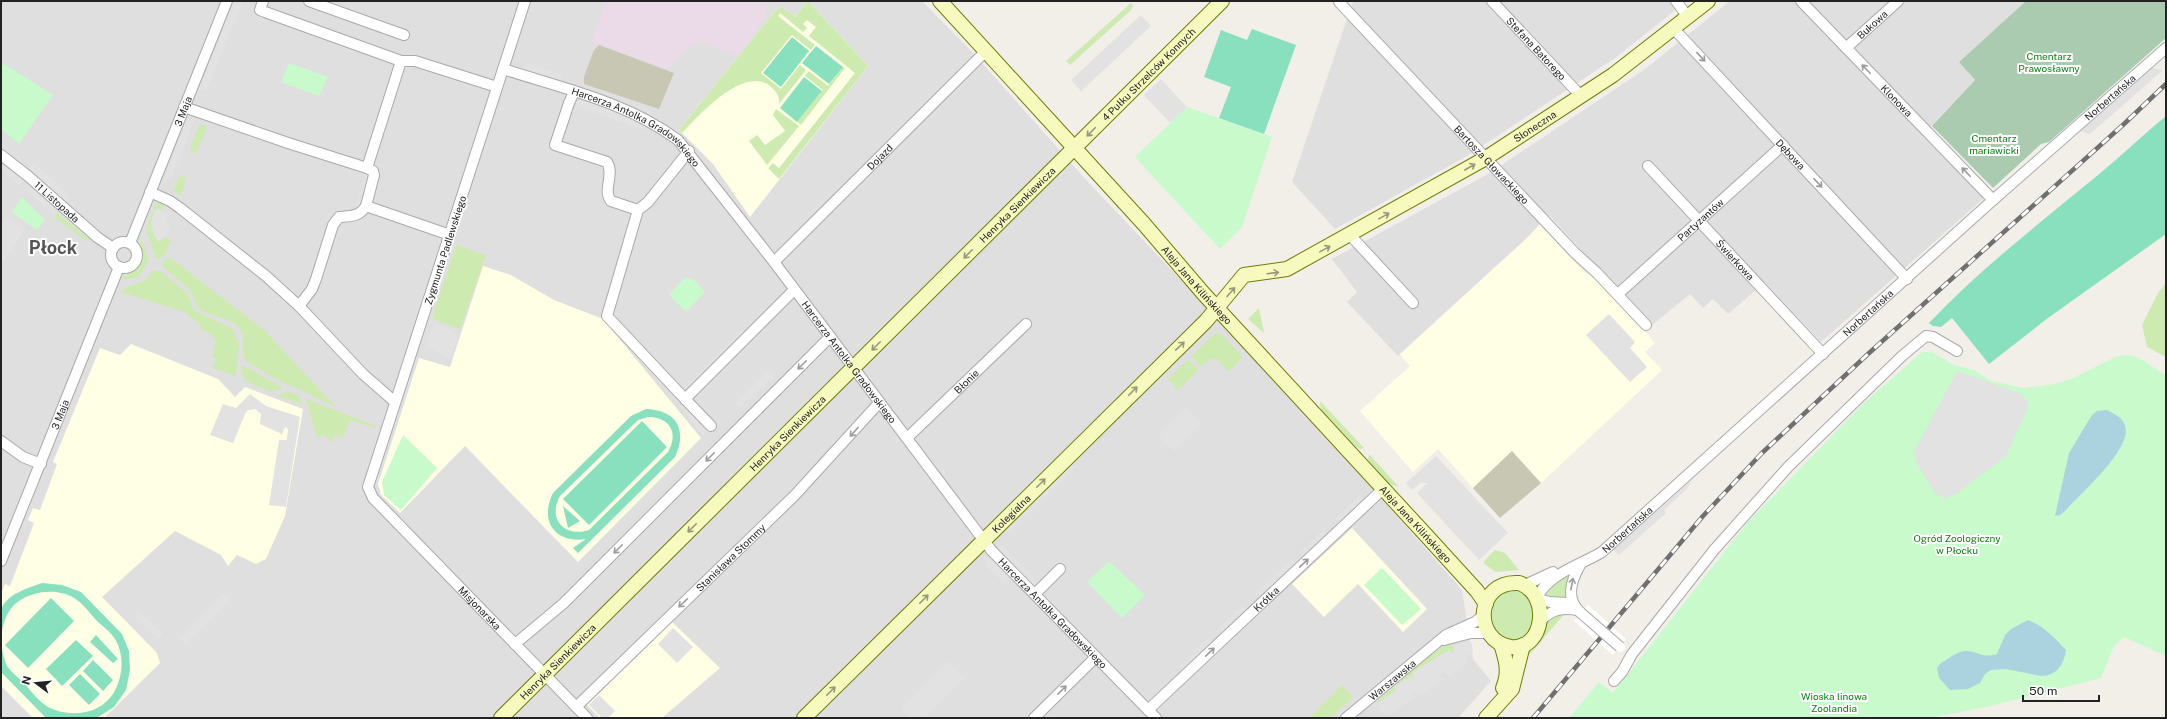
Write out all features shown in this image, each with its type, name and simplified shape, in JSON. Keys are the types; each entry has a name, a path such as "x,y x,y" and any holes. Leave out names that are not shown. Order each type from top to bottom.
{"street":[{"name":"3 Maja","path":"130,243 227,1"},
{"path":"263,1 260,10 265,12 401,61 414,61 497,87"},
{"path":"309,1 404,34"},
{"name":"Zygmunta Padlewskiego","path":"373,498 368,487 394,402 450,236 525,1"},
{"name":"Aleja Jana Kilińskiego","path":"940,1 1075,148 1217,308 1455,567 1485,610"},
{"name":"4 Pułku Strzelców Konnych","path":"1075,148 1222,1"},
{"name":"Stefana Batorego","path":"1492,1 1581,96"},
{"path":"1676,1 1688,17"},
{"name":"Słoneczna","path":"1244,276 1287,269 1486,158 1628,65 1708,1"},
{"name":"Klonowa","path":"1801,1 1993,200"},
{"name":"Bukowa","path":"1846,48 1898,1"},
{"name":"Bartosza Głowackiego","path":"1339,2 1575,253 1618,294 1646,325"},
{"name":"Dębowa","path":"1674,29 1907,279"},
{"name":"Norbertańska","path":"1566,570 1580,565 1602,552 1993,200 2166,48"},
{"name":"Dojazd","path":"774,262 986,51"},
{"path":"367,168 401,61"},
{"name":"Harcerza Antolka Gradowskiego","path":"503,69 574,92 650,120 678,140 689,151 774,262 853,369 991,550 1156,718"},
{"path":"574,92 568,102 555,145 607,162 610,169 608,198 611,201 638,210"},
{"path":"184,107 373,171 374,175 366,206 361,213 356,216 339,217 336,219 312,289 299,306"},
{"name":"Partyzantów","path":"1618,294 1783,145"},
{"name":"Henryka Sienkiewicza","path":"501,718 1075,148"},
{"path":"689,151 648,202 638,210 607,316 711,426"},
{"name":"11 Listopada","path":"1,155 113,248"},
{"name":"Świerkowa","path":"1648,166 1823,354"},
{"path":"150,192 170,201 180,208 266,276 299,306 363,374 394,402"},
{"path":"366,206 450,236"},
{"path":"1350,235 1413,304"},
{"path":"122,242 130,243 137,252 137,260 131,266 119,267 112,260 113,248 122,242"},
{"name":"3 Maja","path":"1,561 119,267"},
{"name":"Kolegialna","path":"804,718 1206,321 1244,276"},
{"path":"685,399 794,290"},
{"name":"Błonie","path":"907,438 1026,324"},
{"path":"1614,681 1632,654 1714,550 1788,467 1902,356 1926,336 1933,337 1957,352"},
{"path":"515,644 564,603 830,337"},
{"name":"Stanisława Stommy","path":"576,706 795,495 879,403"},
{"path":"1,441 22,457 41,464"},
{"name":"Krótka","path":"1148,710 1384,488"},
{"name":"Misjonarska","path":"373,498 587,718"},
{"path":"1578,609 1570,588 1580,565"},
{"name":"Aleja Jana Kilińskiego","path":"1455,567 1482,583 1497,587"},
{"path":"1035,594 1060,569"},
{"path":"1566,570 1548,582 1538,598 1540,621 1534,636 1523,645 1513,647 1501,644 1488,633 1485,610 1490,595 1497,587 1511,583 1525,585 1556,571 1566,570"},
{"path":"1525,585 1538,598 1578,609 1620,647 1632,654"},
{"path":"1540,621 1559,609 1578,609"},
{"name":"Warszawska","path":"1346,718 1453,631 1475,622 1485,610"},
{"name":"Warszawska","path":"1440,642 1472,633 1488,633"},
{"path":"1501,644 1507,660 1507,680 1486,718 1512,688 1523,645"},
{"path":"1034,718 1096,657"}],"shaded area":[{"path":"1,1 922,1 974,54 1088,182 1198,298 1367,482 1462,590 1473,659 1491,681 1458,718 1,718"},
{"path":"235,1 243,1 207,90 199,91"},
{"path":"606,1 768,1 763,21 738,56 700,42 687,47 667,69 592,41"},
{"path":"808,1 868,66 750,217 713,164 679,130 776,10 782,7 795,17"},
{"path":"1353,1 1687,1 1615,58 1467,156 1335,229 1292,182"},
{"path":"1730,1 2026,1 1959,62 1975,80 1922,136 1984,198 1821,342 1765,282 1728,314 1713,299 1703,308 1690,294 1651,326 1549,215 1527,238 1398,356 1347,302 1357,292 1332,259 1488,174 1645,69"},
{"path":"1141,15 1151,26 1081,91 1071,80"},
{"path":"599,45 674,73 659,109 584,84 584,77 594,50"},
{"path":"526,63 564,75 561,82 523,70"},
{"path":"2152,68 2163,70 2090,134 2081,131"},
{"path":"1161,79 1187,107 1170,123 1144,95"},
{"path":"578,99 618,112 647,126 644,130 577,106 574,100"},
{"path":"195,119 171,178 164,180 186,122"},
{"path":"1,163 23,180 19,185 1,171"},
{"path":"32,164 43,171 71,198 66,202 28,169"},
{"path":"366,172 369,173 364,199 357,213 351,211 355,208"},
{"path":"28,184 58,210 54,215 24,189"},
{"path":"155,209 170,213 166,224 171,229 159,242 154,236 151,223"},
{"path":"6,217 25,230 1,265 1,225"},
{"path":"1540,224 1584,272 1597,277 1655,343 1645,352 1662,370 1541,483 1512,451 1473,488 1438,449 1413,472 1360,411 1410,366 1400,354 1527,238"},
{"path":"483,266 511,275 554,300 603,319 701,438 578,562 465,446 400,513 381,495 378,484 419,358 450,367"},
{"path":"1609,314 1635,342 1630,348 1647,367 1630,382 1586,335"},
{"path":"434,323 447,327 458,337 450,359 426,346"},
{"path":"741,330 747,332 686,394 681,391"},
{"path":"131,344 218,379 235,397 245,387 303,409 285,516 266,559 256,564 237,555 228,566 221,555 175,531 102,597 157,653 160,663 104,718 33,718 1,686 1,594 5,584 10,586 34,523 28,520 33,508 40,510 57,464 53,462 100,348 120,355"},
{"path":"769,370 775,375 740,408 734,403"},
{"path":"1957,371 2020,393 2027,401 2027,409 2006,456 1956,494 1946,498 1939,496 1934,492 1916,462 1914,452"},
{"path":"250,394 266,406 300,417 286,507 269,505 279,440 287,440 288,429 285,427 282,434 260,424 261,414 255,409 248,410 245,414 233,443 210,435 223,404 236,408"},
{"path":"1186,407 1202,423 1174,451 1158,435"},
{"path":"687,408 709,429 703,436 683,411"},
{"path":"1512,451 1541,483 1500,518 1473,488"},
{"path":"1436,456 1508,533 1479,560 1417,493 1427,483 1420,483 1412,490 1406,483"},
{"path":"1067,465 1075,467 1011,532 1003,529"},
{"path":"1692,480 1687,489 1664,510 1666,513 1619,555 1613,550"},
{"path":"1360,495 1360,506 1340,525 1335,519"},
{"path":"1352,528 1427,609 1403,632 1358,584 1324,617 1292,584"},
{"path":"1322,531 1327,536 1305,556 1300,551"},
{"path":"1002,545 1039,582 1034,588 997,551"},
{"path":"990,558 1011,578 1005,584 984,564"},
{"path":"1292,559 1297,564 1261,597 1256,592"},
{"path":"223,593 230,600 185,644 179,638"},
{"path":"1243,605 1248,610 1223,633 1219,628"},
{"path":"138,610 163,634 158,639 134,615"},
{"path":"672,622 720,668 662,718 600,718 587,705"},
{"path":"673,628 693,647 677,663 658,644"},
{"path":"1209,637 1213,642 1183,671 1178,666"},
{"path":"1464,643 1472,644 1473,655 1467,655 1465,658 1468,664 1450,676 1442,672 1442,676 1446,679 1420,695 1411,691 1411,693 1417,697 1388,715 1380,711 1379,702 1396,691 1395,686 1414,675 1413,672 1449,650 1454,655 1453,646"},
{"path":"947,661 965,678 924,718 910,718 901,709"},
{"path":"599,695 615,711 608,718 602,718 589,705"}],"green space":[{"path":"808,1 868,66 779,179 768,168 773,163 779,168 855,73 809,36 816,27 807,20 803,24 807,28 803,32 780,13 778,16 815,45 811,50 792,35 761,73 781,89 800,65 806,70 779,104 777,94 770,86 759,81 748,82 735,87 710,105 682,133 679,130 776,10 782,7 795,17"},
{"name":"Cmentarz Prawosławny","path":"2026,1 2166,1 2166,38 2049,142 2041,144 1993,188 1932,126 1975,80 1959,62"},
{"path":"1131,3 1133,6 1131,10 1070,65 1066,61"},
{"path":"1252,29 1296,45 1264,134 1219,118 1231,87 1204,77 1221,30 1247,40"},
{"path":"792,37 809,51 781,87 763,73"},
{"path":"816,46 843,67 829,84 802,63"},
{"path":"1,62 53,95 19,144 1,129"},
{"path":"289,63 328,77 319,96 281,82"},
{"path":"843,67 845,68 801,125 797,122 823,90 805,76 809,71 828,86"},
{"path":"804,77 822,91 797,122 780,108"},
{"path":"1187,107 1272,137 1242,227 1220,249 1135,157"},
{"path":"776,109 799,126 767,165 749,141 757,135 765,145 785,131 773,115"},
{"path":"2166,116 2166,234 2048,318 1989,364 1952,318 1941,327 1933,326 1929,323 1969,283 2033,228 2107,168"},
{"path":"199,125 204,125 207,128 197,152 192,153 190,149"},
{"path":"182,176 186,179 181,196 173,191 179,177"},
{"path":"22,197 45,220 37,230 12,212"},
{"path":"157,200 163,204 162,211 155,209 159,242 164,237 171,240 165,255 156,259 146,229"},
{"path":"57,213 90,240 86,241 54,217"},
{"path":"140,235 149,260 139,277 121,280 136,269 140,263 142,255"},
{"path":"456,245 486,255 460,329 432,319"},
{"path":"169,257 264,330 336,407 274,378 246,361 243,355 243,338 241,331 233,322 209,314 198,308 191,291 161,265"},
{"path":"152,271 160,271 188,294 194,311 232,328 239,344 236,376 213,368 216,359 212,357 216,341 210,333 201,330 201,326 185,312 121,292 128,286 144,281"},
{"path":"685,277 694,280 705,292 686,312 669,295"},
{"path":"2166,283 2166,357 2147,347 2142,325 2158,293"},
{"path":"1259,308 1264,333 1248,319"},
{"path":"1217,333 1224,337 1243,357 1229,371 1216,359 1210,359 1201,367 1191,356 1214,334"},
{"name":"Ogród Zoologiczny w Płocku","path":"1922,352 1932,352 1954,365 1974,370 1991,381 2024,388 2054,384 2071,379 2115,357 2123,355 2137,357 2166,375 2166,656 2124,637 2114,646 2101,678 1991,706 1929,718 1569,718 1599,682 1613,693 1748,522 1867,400"},
{"path":"1188,359 1198,370 1178,390 1168,379"},
{"path":"242,366 283,388 272,392 251,384 243,377"},
{"path":"288,391 300,396 301,404 277,396"},
{"path":"306,400 376,426 375,428 350,420 343,438 334,435 331,443 324,434 317,438"},
{"path":"1320,401 1364,448 1360,449 1356,447 1321,410"},
{"path":"646,409 656,410 672,417 677,423 679,430 679,447 675,457 578,553 573,548 586,539 575,540 558,534 549,521 549,503 553,493 631,416","holes":["648,417 656,418 667,423 670,427 673,439 668,452 589,530 580,532 573,531 566,529 561,525 557,519 556,512 560,496 638,420"]},
{"path":"642,421 667,447 589,525 563,499"},
{"path":"403,435 437,468 401,510 384,495 382,482"},
{"path":"1369,454 1399,487 1389,484 1370,463 1368,459"},
{"path":"563,506 580,521 568,528"},
{"path":"1495,550 1505,553 1519,570 1496,572 1484,564 1484,561"},
{"path":"1109,561 1145,595 1122,618 1087,582"},
{"path":"1382,568 1421,609 1402,625 1364,585"},
{"path":"1569,576 1566,599 1543,597 1550,585"},
{"path":"42,583 62,585 81,592 122,634 129,651 130,670 126,690 114,707 98,717 46,718 1,672 1,639 7,666 38,699 48,707 65,713 92,710 107,701 116,688 122,667 120,653 115,639 82,604 70,596 62,593 45,592 28,596 14,605 9,612 1,635 1,610 4,604 18,592"},
{"path":"1513,589 1528,596 1534,608 1534,616 1533,622 1526,633 1522,637 1511,640 1499,635 1493,625 1492,608 1500,594"},
{"path":"51,598 74,621 28,668 5,645"},
{"path":"1566,612 1531,653 1524,658 1536,636 1545,624 1558,615"},
{"path":"96,635 118,659 113,663 90,642"},
{"path":"76,640 93,656 62,686 46,669"},
{"path":"1448,644 1454,647 1454,655 1449,650 1414,672 1415,675 1395,686 1396,692 1379,702 1378,701 1432,653"},
{"path":"93,660 113,680 103,691 83,671"},
{"path":"80,674 100,694 89,705 69,685"},
{"path":"1342,685 1352,696 1351,700 1329,718 1309,718"}],"water":[{"path":"2107,410 2118,416 2124,423 2125,435 2121,446 2114,458 2093,482 2066,510 2060,515 2055,516 2069,453 2092,415 2097,411"},
{"path":"2028,620 2044,629 2066,650 2064,660 2059,668 2051,674 2041,676 2006,669 1991,670 1985,674 1980,683 1968,689 1950,690 1939,678 1938,666 1957,653 1969,651 1984,655 1997,654 2005,635 2011,629"}],"pier":[{"path":"1588,605 1626,639 1613,655 1574,621"}],"railway":[{"path":"1533,718 1703,516 1762,453 1868,354 2124,124 2166,84"}],"district":[{"name":"Płock","path":"53,248"}],"park label":[{"name":"Cmentarz mariawicki","path":"1994,144"},
{"name":"Wioska linowa Zoolandia","path":"1834,702"}]}
